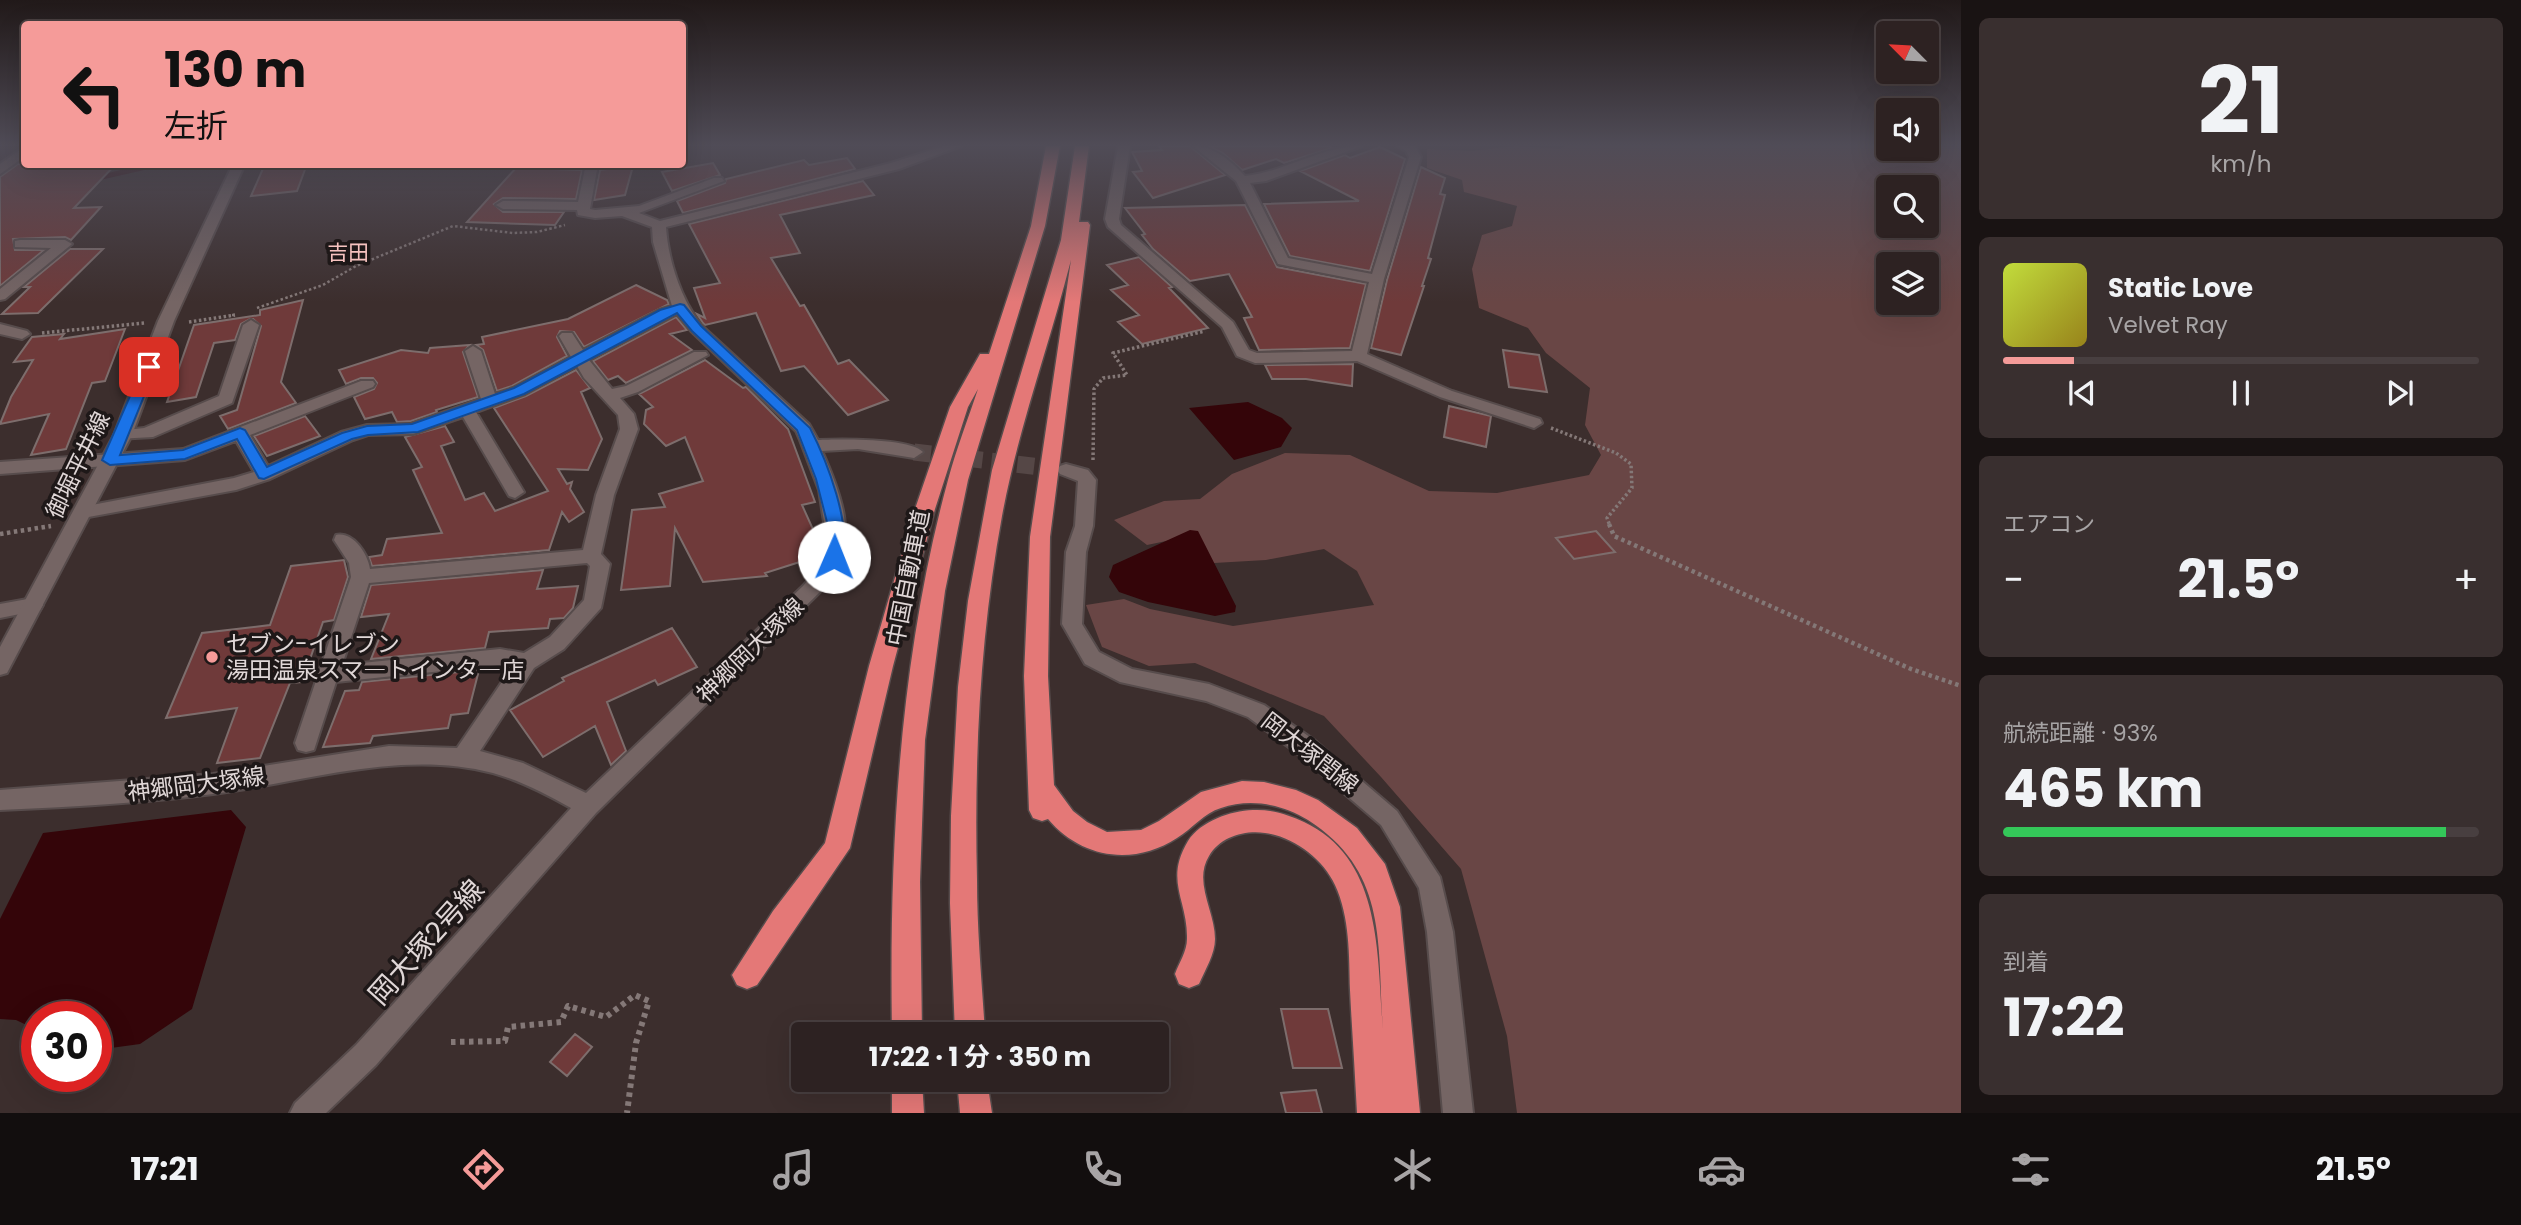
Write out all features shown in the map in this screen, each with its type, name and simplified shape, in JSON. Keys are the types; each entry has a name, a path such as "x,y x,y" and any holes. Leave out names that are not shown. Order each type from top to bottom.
{"highway":[{"name":"中国自動車道","path":"907,1022 906,882 913,740 933,591 958,480 1038,226 1043,198"},
{"path":"970,1022 963,862 967,725 981,587 992,516 1012,427 1072,222 1075,198"},
{"path":"1086,198 1040,537 1036,676 1041,798 1068,824 1090,839 1114,845 1133,844 1159,835 1200,804 1238,792 1260,792 1289,799 1336,824 1358,846 1370,864 1385,899 1391,929 1404,1113"},
{"path":"747,975 783,920 837,848 884,654 925,509 959,407 1009,316"},
{"path":"1189,974 1201,939 1190,897 1190,874 1195,852 1204,841 1217,831 1240,822 1263,821 1288,827 1319,844 1337,863 1350,884 1357,909 1362,942 1373,1113"},
{"path":"907,1092 908,1113"},
{"path":"973,1092 976,1113"}],"street":[{"name":"御堀平井線","path":"0,667 123,435 166,321 223,198"},
{"path":"585,210 587,198"},
{"path":"503,205 623,212 642,209 672,198"},
{"path":"623,212 659,225 767,198"},
{"path":"1115,198 1112,219 1115,227 1228,325 1243,353 1255,358 1359,356 1446,394 1534,423"},
{"path":"1251,198 1283,261 1377,279"},
{"path":"1359,356 1377,279 1402,198"},
{"name":"神郷岡大塚線","path":"0,800 202,785 389,756 464,756 507,767 549,783 588,806 824,577 834,557 836,530 813,446 803,428 696,328 680,308 660,242 659,225"},
{"path":"0,296 65,244 20,244"},
{"path":"80,516 236,484 264,475 347,436 367,430 413,429 519,391 664,313 680,308"},
{"path":"123,435 147,433 226,399 249,318"},
{"path":"0,329 22,334"},
{"path":"567,336 590,375 626,414 629,429 605,495 591,556"},
{"path":"473,351 490,402"},
{"path":"611,395 632,389 700,355"},
{"path":"0,468 185,454 367,384"},
{"path":"467,410 515,492"},
{"path":"240,433 264,475"},
{"path":"813,446 858,444 914,452"},
{"name":"岡大塚閏線","path":"1074,472 1087,480 1084,526 1076,552 1072,624 1092,658 1128,676 1209,693 1256,711 1338,773 1389,818 1432,885 1440,932 1458,1113"},
{"path":"306,743 361,577 359,562 342,540"},
{"path":"361,577 591,556 600,564 594,603 557,643 527,662 464,756"},
{"path":"0,611 33,605"},
{"path":"328,675 500,657 527,662"},
{"name":"岡大塚2号線","path":"305,1113 375,1046 588,806"}],"path":[{"path":"249,318 356,267 453,226 461,225 510,235 529,234 577,221 585,210"},
{"path":"22,334 166,321 195,321 236,315"},
{"path":"1074,472 1092,464 1097,383 1103,378 1127,374 1113,353 1228,325"},
{"path":"1534,423 1616,453 1631,464 1632,488 1607,518 1614,536 1911,669 1961,686"},
{"path":"0,534 80,516"},
{"path":"451,1042 505,1041 508,1027 561,1023 568,1006 606,1017 635,995 649,1001 637,1027 631,1059 627,1113"}],"shaded area":[{"path":"1486,198 1876,198 1876,238 1939,238 1939,198 1961,198 1961,1113 1517,1113 1507,1036 1461,869 1381,777 1324,716 1195,663 1149,666 1102,647 1086,605 1124,599 1150,609 1233,626 1374,605 1357,571 1324,549 1266,560 1214,563 1176,539 1147,545 1114,520 1164,501 1200,499 1232,474 1285,453 1350,455 1429,491 1497,493 1589,475 1601,455 1585,425 1590,388 1546,353 1528,328 1479,308 1472,269 1482,235 1512,226 1517,206"},
{"path":"1248,402 1282,418 1292,428 1281,447 1234,460 1189,408"},
{"path":"1190,530 1198,531 1236,606 1235,612 1215,616 1148,602 1119,592 1109,577 1113,565"},
{"path":"231,810 246,827 192,1009 140,1044 112,1048 112,1001 21,1001 21,1022 0,1019 0,919 43,833"}],"building":[{"path":"0,198 84,198 74,208 101,207 71,240 65,237 13,239 15,250 44,250 0,286"},
{"path":"489,198 576,198 503,198 494,204 503,212 564,212 555,225 467,222"},
{"path":"685,198 742,198 683,213 677,201"},
{"path":"794,198 860,198 780,215 800,253 771,258 800,306 804,305 838,364 849,360 888,400 848,415 804,366 781,371 756,313 705,325 697,314 705,318 694,288 720,283 689,224"},
{"path":"1353,198 1393,198 1370,271 1290,256 1264,204 1359,201"},
{"path":"1412,198 1444,198 1428,258 1431,259 1424,286 1401,355 1371,348 1387,280"},
{"path":"1245,205 1277,267 1366,284 1350,348 1259,350 1244,318 1252,317 1229,274 1190,281 1153,249 1125,208"},
{"path":"70,249 103,249 38,313 2,314 30,287 24,287"},
{"path":"1139,257 1172,287 1169,288 1208,328 1142,344 1118,322 1139,315 1111,290 1128,285 1107,265"},
{"path":"636,285 667,300 669,304 584,347 574,332 560,331 557,337 567,356 512,386 497,391 483,350 476,345 484,344 482,337 568,319"},
{"path":"303,300 281,382 296,403 228,429 220,416 237,410 261,326 252,318 241,324 235,340 214,343 196,397 167,402 194,325 260,315 260,310"},
{"path":"676,317 687,330 670,334 692,350 626,383 618,376 608,380 593,361"},
{"path":"125,329 105,381 92,383 66,449 31,455 49,414 0,424 11,397 33,360 14,362 32,337 64,334 60,339"},
{"path":"470,345 463,352 478,397 411,421 397,422 392,412 365,419 354,397 374,389 377,383 373,378 361,378 346,384 339,370 401,350 428,353 430,348"},
{"path":"1503,350 1539,355 1547,392 1509,387"},
{"path":"705,360 743,388 746,387 788,429 815,502 802,505 821,547 806,551 809,559 765,573 767,576 703,582 675,528 670,586 621,590 632,510 665,507 659,494 703,481 685,437 666,446 644,424 646,410 653,407 639,394"},
{"path":"1353,364 1352,386 1306,379 1272,379 1265,365"},
{"path":"576,370 590,388 581,392 602,439 588,470 558,469 567,484 572,482 570,489 584,512 569,522 562,512 549,550 372,566 369,557 382,555 387,539 442,533 413,470 422,467 405,437 445,426 454,442 441,446 465,500 484,493 495,511 548,491 494,408 526,396"},
{"path":"1449,406 1491,416 1486,447 1444,437"},
{"path":"305,416 320,436 267,456 254,436"},
{"path":"1596,531 1615,552 1574,559 1556,538"},
{"path":"344,560 348,577 334,620 323,622 302,682 290,683 260,758 217,763 237,708 166,718 202,633 270,625 291,566"},
{"path":"543,570 537,589 578,586 573,608 564,618 550,619 548,628 489,632 485,648 371,659 389,614 361,617 371,585"},
{"path":"672,628 697,667 658,685 655,680 607,702 626,751 611,765 595,726 543,757 510,710 564,681 562,678"},
{"path":"479,670 468,713 451,715 448,728 373,736 370,743 323,747 345,691 359,690 362,682"},
{"path":"1281,1009 1328,1009 1342,1068 1293,1068"},
{"path":"575,1034 592,1047 567,1076 550,1062"},
{"path":"1316,1090 1322,1113 1286,1113 1281,1093"}],"tunnel":[{"path":"914,452 1066,470"}],"place":[{"name":"セブン-イレブン 湯田温泉スマ―トインタ―店","path":"212,657"}],"district":[{"name":"吉田","path":"348,253"}],"route":[{"path":"149,367 123,435 110,460 171,457 240,433 264,475 347,436 367,430 413,429 519,391 664,313 680,308 696,328 803,428 813,446 824,479 836,530 834,557"}]}
